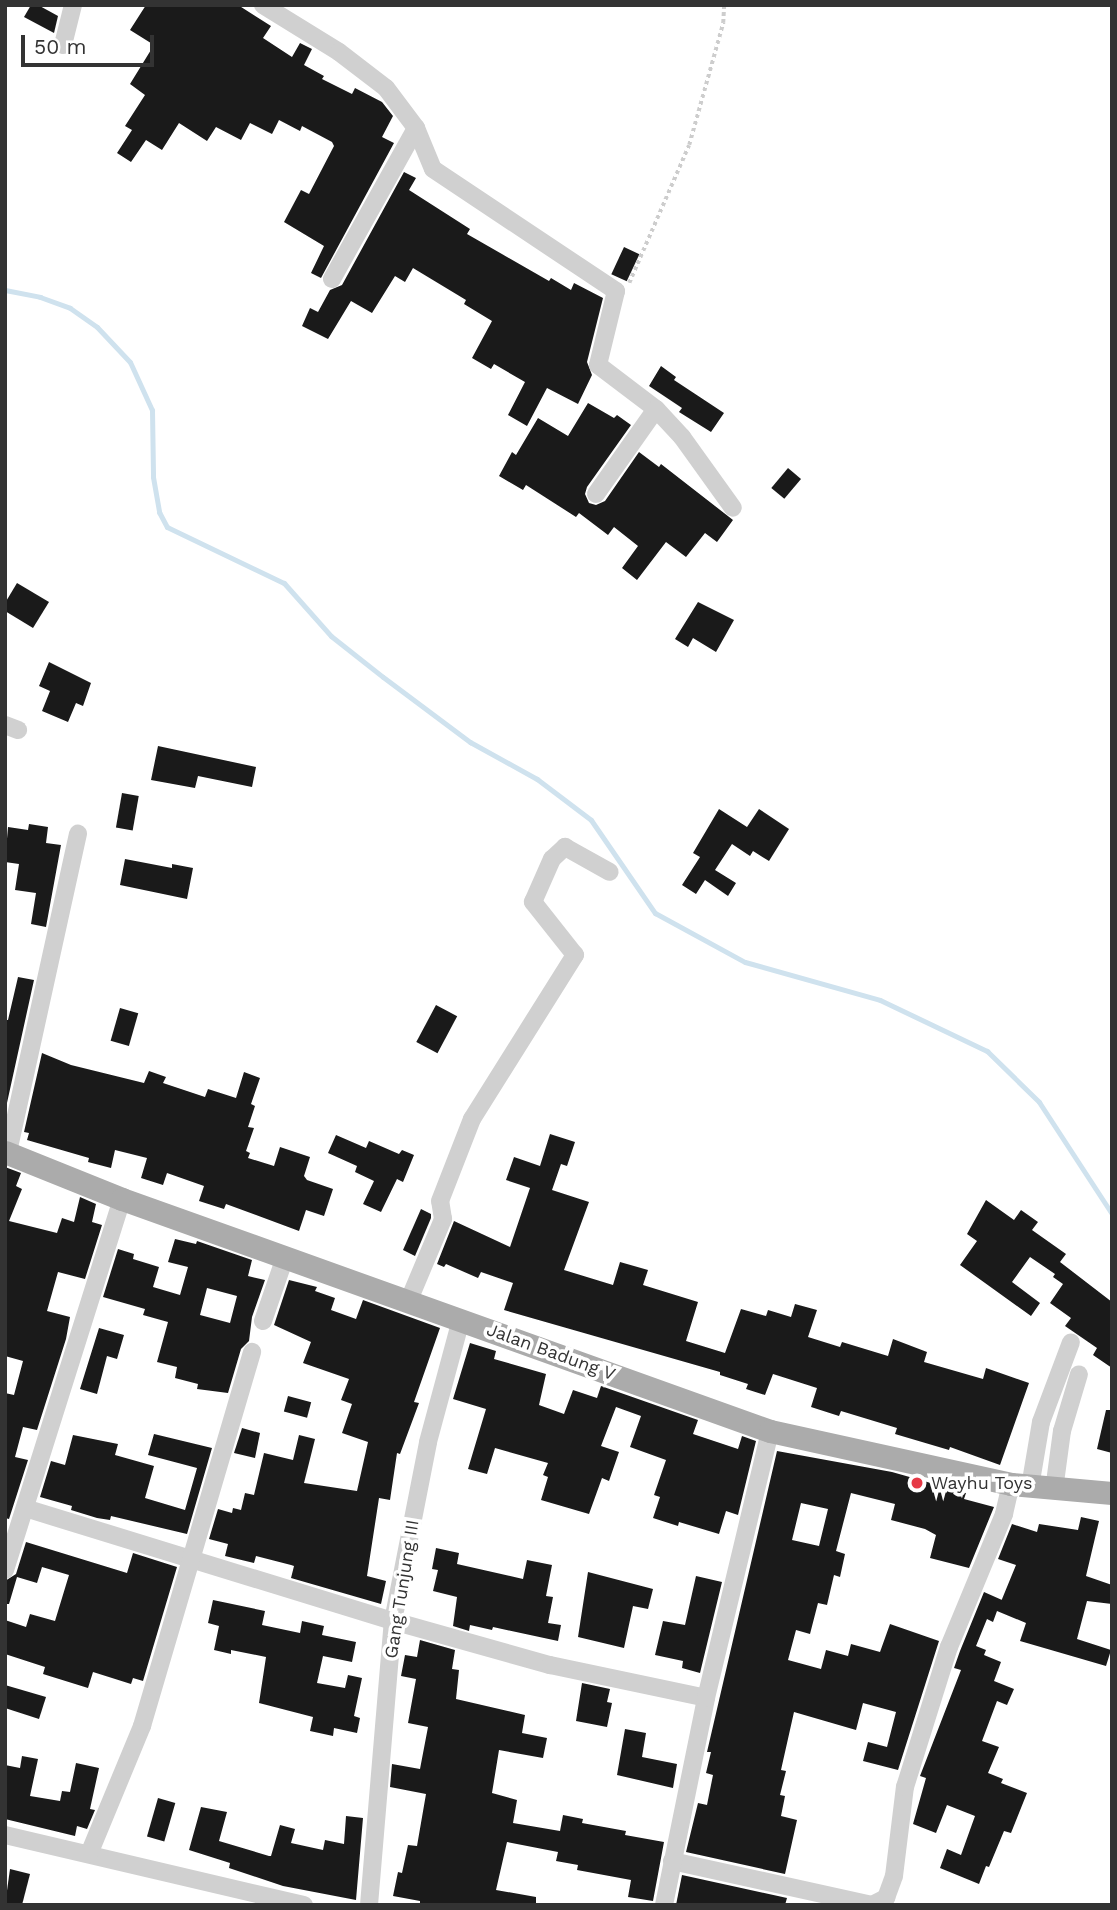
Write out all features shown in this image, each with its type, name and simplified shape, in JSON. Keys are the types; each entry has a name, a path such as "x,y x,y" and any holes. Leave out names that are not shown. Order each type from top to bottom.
{"main road":[{"name":"Jalan Badung V","path":"7,1152 122,1199 770,1431 1020,1486 1112,1493"}],"street":[{"path":"63,46 73,5"},
{"path":"263,5 339,52 386,88 416,128 433,169 616,291 598,365 656,409 682,437 733,508"},
{"path":"332,279 416,128"},
{"path":"596,494 656,409"},
{"path":"7,1152 78,834"},
{"path":"409,1300 443,1219 440,1200 472,1119 575,955 533,902 552,859 565,847 610,872"},
{"path":"5,1570 122,1199"},
{"path":"263,1321 285,1257"},
{"name":"Gang Tunjung III","path":"369,1905 393,1621 428,1442 461,1320"},
{"path":"672,1861 872,1905 886,1898 894,1876 905,1787 949,1647 1004,1514 1020,1486 1071,1342"},
{"path":"89,1854 142,1726 194,1559 233,1410 252,1352"},
{"path":"1054,1490 1062,1432 1079,1374"},
{"path":"664,1905 706,1698 770,1431"},
{"path":"25,1508 393,1621 550,1665 706,1698"},
{"path":"5,1835 304,1905"}],"path":[{"path":"616,291 626,292 689,145 723,23 724,5"}],"building":[{"path":"31,5 38,5 58,16 54,33 24,17"},
{"path":"146,5 238,5 271,26 263,38 292,57 300,43 312,49 304,65 324,76 322,79 352,94 355,88 382,102 393,116 382,137 394,143 321,278 311,273 324,246 284,222 301,190 309,194 334,146 332,142 302,126 300,131 279,120 272,134 250,123 241,140 216,127 207,141 179,123 162,150 146,140 131,162 117,153 132,130 125,126 145,95 130,84 154,45 130,30"},
{"path":"404,172 416,178 409,190 470,229 467,234 549,281 551,278 571,290 574,283 603,298 587,362 592,375 578,404 547,388 527,426 508,415 525,382 494,364 491,369 472,358 492,321 464,304 466,300 413,268 405,282 395,276 372,313 351,301 328,339 302,326 310,308 318,312 330,290 342,285"},
{"path":"624,247 639,254 627,281 611,274"},
{"path":"661,366 676,377 674,380 724,413 711,432 679,412 682,408 649,386"},
{"path":"588,403 614,418 617,415 631,425 587,487 585,494 589,503 596,505 605,501 639,452 659,467 661,464 733,520 717,542 705,533 686,557 666,542 637,580 622,568 638,546 614,527 608,535 579,513 576,517 526,485 523,490 499,476 512,452 516,455 538,418 568,436"},
{"path":"788,468 801,479 784,499 771,488"},
{"path":"17,583 49,602 33,628 5,611 5,603"},
{"path":"698,602 734,620 716,652 693,638 688,647 675,639"},
{"path":"49,662 91,683 83,706 76,703 68,722 42,711 50,691 39,686"},
{"path":"158,746 256,767 252,787 198,776 195,788 151,780"},
{"path":"122,793 139,796 133,830 116,827"},
{"path":"719,809 747,827 759,809 789,829 769,861 753,851 750,856 732,844 715,870 736,883 728,896 705,880 696,894 682,885 700,857 693,853"},
{"path":"29,824 48,827 46,843 61,845 46,927 31,924 36,893 15,890 19,864 5,862 8,827 28,830"},
{"path":"125,859 172,868 172,864 193,868 187,899 120,885"},
{"path":"18,977 34,980 5,1112 5,1020 8,1020"},
{"path":"436,1005 457,1016 437,1053 416,1042"},
{"path":"120,1008 138,1013 129,1046 111,1041"},
{"path":"42,1053 71,1065 144,1083 149,1071 166,1077 163,1083 205,1097 208,1089 236,1098 244,1072 260,1078 251,1104 255,1106 248,1127 254,1128 246,1151 250,1153 248,1158 274,1166 280,1147 310,1157 304,1176 307,1180 333,1189 324,1216 306,1210 299,1231 226,1204 224,1209 199,1201 204,1186 167,1173 163,1185 141,1178 147,1158 115,1150 111,1168 88,1162 89,1158 27,1140 29,1133 24,1132"},
{"path":"550,1134 575,1142 567,1166 561,1164 552,1190 589,1202 564,1270 613,1285 620,1262 648,1270 643,1285 698,1302 686,1341 725,1353 741,1309 766,1316 768,1310 791,1317 795,1304 817,1310 808,1337 840,1347 842,1342 888,1356 893,1339 927,1352 924,1362 983,1379 986,1368 1029,1383 1000,1465 950,1447 949,1450 895,1434 897,1428 841,1411 839,1416 811,1407 817,1388 773,1374 765,1395 746,1389 748,1384 720,1375 720,1372 504,1310 513,1283 481,1272 478,1278 446,1264 444,1267 437,1264 454,1221 510,1247 530,1188 506,1180 514,1157 540,1166"},
{"path":"336,1135 366,1148 369,1141 399,1154 402,1150 414,1155 403,1182 397,1179 381,1212 363,1204 374,1181 355,1172 357,1166 328,1153"},
{"path":"5,1167 21,1173 16,1186 22,1189 9,1221 57,1233 62,1218 74,1222 80,1197 96,1204 92,1222 102,1225 85,1279 58,1272 47,1311 70,1317 66,1339 37,1430 23,1427 15,1457 28,1460 9,1519 5,1518 5,1393 14,1395 23,1361 5,1356"},
{"path":"986,1200 1014,1220 1021,1210 1038,1222 1032,1230 1066,1254 1060,1262 1112,1302 1112,1368 1093,1355 1097,1348 1065,1326 1071,1318 1050,1303 1063,1284 1053,1277 1055,1274 1030,1257 1012,1282 1040,1303 1031,1316 960,1265 977,1241 967,1234"},
{"path":"421,1209 431,1214 431,1218 415,1256 403,1250"},
{"path":"175,1239 196,1244 197,1241 252,1260 248,1276 265,1280 252,1317 249,1341 241,1349 228,1393 197,1389 198,1384 175,1378 177,1367 157,1362 168,1322 143,1315 145,1309 103,1297 118,1249 134,1254 133,1259 159,1267 153,1287 180,1295 188,1267 168,1262","holes":["207,1288 237,1296 230,1323 200,1315"]},
{"path":"289,1280 317,1287 315,1291 335,1298 331,1310 356,1319 363,1300 440,1328 414,1402 419,1403 400,1454 397,1453 390,1500 379,1498 367,1576 386,1581 381,1604 291,1578 294,1566 291,1565 256,1556 254,1563 225,1556 228,1544 209,1539 218,1509 232,1513 233,1508 241,1510 245,1493 254,1495 264,1453 293,1460 299,1435 315,1439 304,1483 357,1491 368,1442 342,1433 352,1404 341,1400 349,1379 303,1363 311,1342 274,1325"},
{"path":"99,1328 124,1335 117,1359 107,1356 97,1394 80,1389"},
{"path":"470,1343 496,1351 494,1359 546,1374 539,1405 564,1414 573,1390 597,1398 601,1386 698,1420 693,1434 738,1449 742,1436 756,1441 738,1515 726,1511 719,1534 679,1522 678,1526 653,1518 660,1497 654,1495 666,1460 630,1447 641,1416 616,1407 601,1446 619,1452 609,1481 602,1478 589,1514 541,1500 548,1477 543,1475 548,1463 495,1448 487,1474 468,1469 486,1409 453,1399"},
{"path":"288,1396 311,1402 307,1418 284,1411"},
{"path":"1106,1410 1112,1410 1112,1453 1097,1449"},
{"path":"242,1428 260,1433 255,1458 234,1453"},
{"path":"154,1434 212,1448 187,1534 111,1516 110,1520 97,1518 71,1510 72,1506 40,1497 51,1461 65,1465 73,1435 118,1444 115,1455 154,1466 145,1498 185,1510 197,1468 148,1455"},
{"path":"777,1451 892,1472 966,1493 964,1499 994,1507 969,1568 930,1558 936,1535 925,1529 891,1520 895,1504 851,1493 836,1551 845,1554 840,1577 834,1575 827,1605 818,1603 810,1634 796,1630 788,1660 821,1669 826,1650 848,1656 851,1644 880,1652 890,1624 939,1641 898,1770 863,1761 868,1742 887,1747 896,1712 863,1703 856,1730 794,1712 781,1770 786,1771 780,1795 785,1796 781,1816 797,1820 785,1874 686,1852 698,1803 707,1805 713,1775 706,1773 711,1752 707,1752","holes":["801,1503 828,1509 819,1546 792,1540"]},
{"path":"1081,1517 1099,1521 1086,1576 1112,1585 1112,1604 1087,1601 1077,1639 1111,1650 1106,1666 1020,1641 1026,1623 997,1611 993,1622 987,1619 976,1646 986,1650 984,1655 1001,1662 994,1681 1014,1689 1007,1705 997,1701 982,1741 999,1747 988,1773 1003,1779 1001,1783 1027,1793 1011,1833 1004,1831 979,1884 940,1868 947,1849 961,1855 975,1816 947,1805 936,1833 913,1824 926,1778 920,1776 961,1670 954,1668 960,1651 984,1592 1002,1600 1016,1565 998,1559 1012,1524 1037,1532 1039,1524 1078,1530"},
{"path":"26,1542 127,1573 133,1553 177,1567 143,1681 133,1678 131,1684 93,1672 88,1688 43,1674 45,1667 5,1654 5,1620 26,1627 30,1614 55,1621 69,1575 42,1567 37,1583 17,1577 9,1604 5,1604 5,1581 16,1574"},
{"path":"436,1548 459,1553 457,1564 523,1579 527,1560 552,1565 546,1596 553,1597 548,1623 561,1625 558,1641 493,1627 492,1630 470,1625 469,1631 453,1626 457,1597 433,1591 438,1570 432,1569"},
{"path":"588,1572 653,1589 648,1609 633,1606 624,1648 578,1637"},
{"path":"696,1576 722,1582 700,1673 682,1668 683,1661 655,1655 663,1621 685,1625"},
{"path":"213,1600 265,1611 262,1625 300,1633 302,1621 324,1626 322,1635 356,1642 352,1662 323,1656 317,1683 345,1688 348,1675 362,1678 354,1716 360,1718 357,1733 334,1728 333,1736 310,1731 313,1717 259,1703 266,1657 231,1650 231,1654 214,1650 219,1626 208,1623"},
{"path":"420,1640 455,1650 452,1669 459,1670 456,1699 525,1715 522,1733 547,1738 543,1758 499,1750 492,1793 517,1800 513,1823 560,1831 563,1815 583,1819 582,1823 626,1831 625,1835 664,1842 653,1901 628,1897 631,1880 577,1870 578,1865 556,1861 558,1852 507,1842 496,1890 536,1897 536,1905 420,1905 420,1901 393,1896 398,1872 402,1873 408,1845 417,1846 426,1794 390,1787 392,1764 420,1769 428,1727 408,1723 416,1679 401,1676 405,1655 417,1657"},
{"path":"582,1683 610,1689 607,1702 612,1703 607,1727 576,1721"},
{"path":"5,1685 46,1697 39,1719 5,1708"},
{"path":"625,1729 646,1733 642,1757 677,1764 673,1788 617,1775"},
{"path":"22,1756 38,1759 30,1796 60,1801 62,1791 70,1792 76,1763 99,1768 90,1809 95,1810 87,1829 77,1826 75,1836 5,1819 5,1765 20,1768"},
{"path":"158,1798 175,1803 164,1841 147,1836"},
{"path":"201,1807 227,1812 219,1841 269,1856 280,1825 295,1829 291,1843 323,1850 325,1840 344,1844 346,1816 363,1818 356,1900 283,1886 229,1868 230,1863 189,1850"},
{"path":"10,1869 30,1874 22,1905 5,1905"},
{"path":"682,1875 787,1898 785,1905 676,1905"}],"waterway":[{"path":"5,290 40,297 70,308 97,327 130,362 152,410 153,477 159,512 167,527 284,583 331,636 383,677 470,742 537,779 591,820 655,913 745,962 880,1000 987,1051 1039,1102 1112,1214"}],"place":[{"name":"Wayhu Toys","path":"917,1483"}]}
